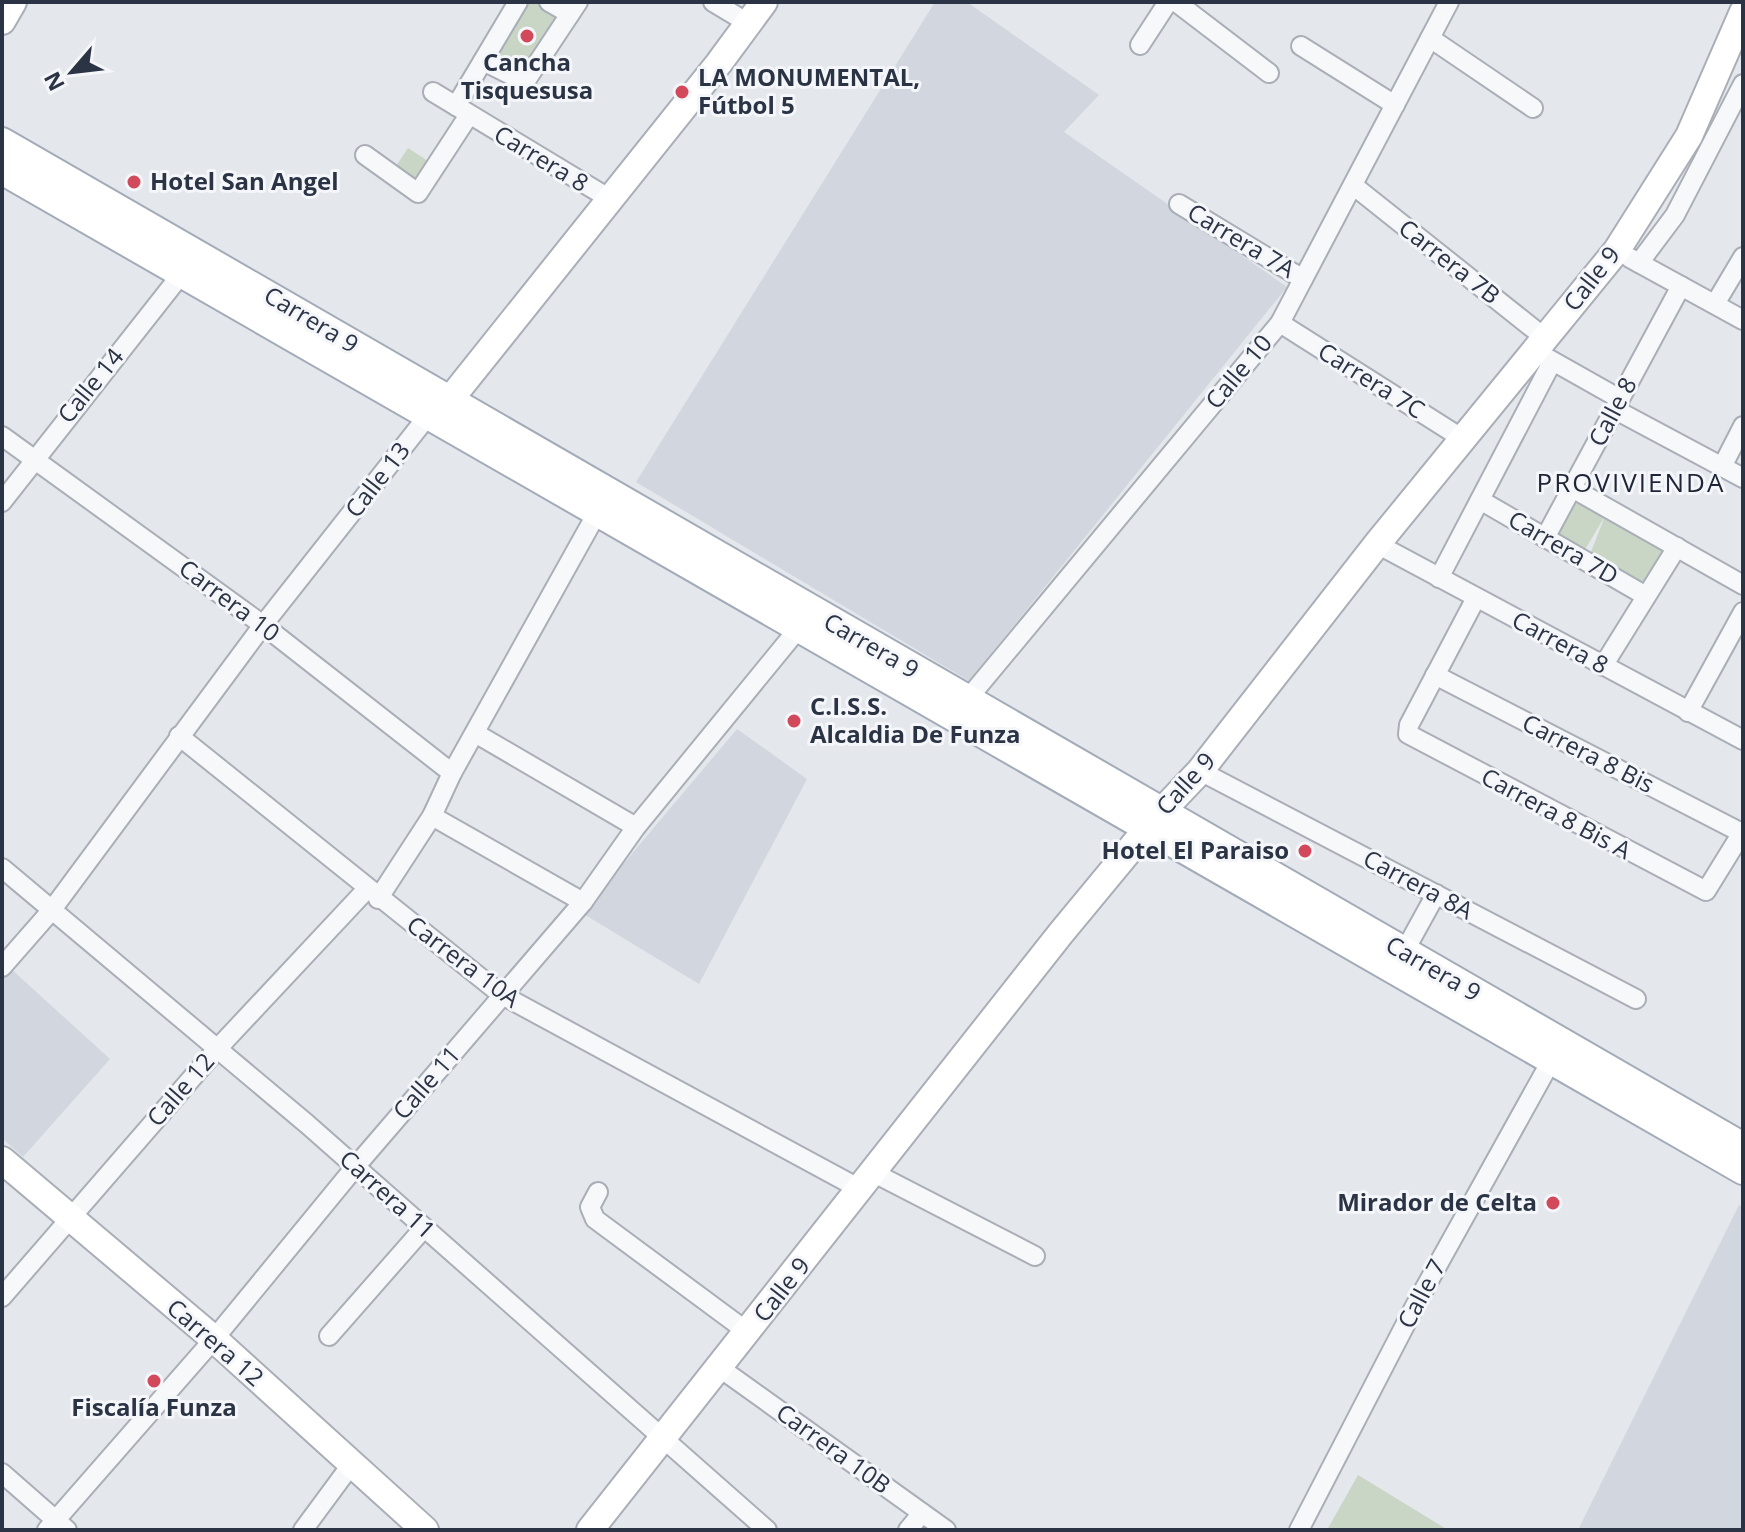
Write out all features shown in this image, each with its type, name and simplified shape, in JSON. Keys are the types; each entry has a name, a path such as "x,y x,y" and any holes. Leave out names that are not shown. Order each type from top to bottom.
{"main road":[{"path":"2,21 13,2"},
{"name":"Calle 13","path":"438,410 610,199 764,2"},
{"name":"Calle 9","path":"590,1530 1154,820 1200,771 1377,544 1463,439 1628,256 1741,26"},
{"name":"Carrera 9","path":"2,142 438,410 597,513 798,629 1404,952 1743,1147"},
{"name":"Carrera 9","path":"2,170 966,701 1154,820 1551,1061 1743,1170"},
{"name":"Carrera 12","path":"2,1160 69,1220 214,1339 425,1530"}],"street":[{"path":"365,155 418,193 462,111 483,61 518,2"},
{"path":"483,61 525,82 574,8 549,2"},
{"path":"713,2 748,23"},
{"path":"1140,45 1168,2"},
{"path":"1176,2 1269,73"},
{"name":"Calle 10","path":"966,701 1280,323 1449,2"},
{"path":"1430,38 1533,108"},
{"path":"1301,46 1395,105"},
{"path":"1743,84 1675,215 1628,256 1743,320"},
{"name":"Carrera 8","path":"433,92 610,199"},
{"name":"Carrera 7B","path":"1354,186 1544,350 1617,404 1743,478"},
{"name":"Carrera 7A","path":"1179,204 1303,279"},
{"path":"1715,304 1743,257"},
{"name":"Calle 14","path":"2,502 183,272"},
{"name":"Calle 8","path":"1545,538 1681,286"},
{"name":"Carrera 7C","path":"1280,323 1463,439"},
{"path":"1439,578 1480,500 1544,350"},
{"name":"Calle 13","path":"2,967 51,911 263,625 438,410"},
{"path":"1722,467 1743,426"},
{"name":"Carrera 10","path":"2,436 263,625 452,773"},
{"path":"1572,488 1743,585"},
{"name":"Carrera 7D","path":"1480,500 1646,596"},
{"name":"Calle 12","path":"2,1297 218,1048 373,894 432,816 452,773 597,513"},
{"name":"Carrera 8","path":"1377,544 1743,740"},
{"path":"1603,666 1677,547"},
{"path":"1435,675 1476,598"},
{"path":"1688,712 1743,612"},
{"name":"Calle 11","path":"57,1527 356,1166 583,902 636,827 798,629"},
{"name":"Carrera 8 Bis A","path":"1435,675 1408,734 1706,891 1742,832"},
{"name":"Carrera 8 Bis","path":"1435,675 1742,832"},
{"path":"475,733 636,827"},
{"name":"Carrera 10A","path":"179,736 502,995 867,1181 1035,1256"},
{"name":"Carrera 8A","path":"1200,771 1636,999"},
{"path":"432,816 583,902"},
{"name":"Carrera 11","path":"2,868 356,1166 423,1229 767,1530"},
{"path":"1404,952 1436,894"},
{"name":"Calle 7","path":"1299,1530 1416,1304 1551,1061"},
{"path":"598,1192 590,1207 595,1219 749,1333"},
{"path":"329,1336 423,1229"},
{"name":"Carrera 10B","path":"720,1368 946,1530"},
{"path":"303,1530 351,1465"},
{"path":"2,1473 57,1527"},
{"path":"908,1530 922,1513"}],"shaded area":[{"path":"935,2 967,2 1099,95 1064,132 1287,287 969,681 636,482"},
{"path":"737,729 807,779 699,984 582,913"},
{"path":"11,969 110,1059 23,1157 2,1138 2,978"},
{"path":"1739,1205 1743,1208 1743,1530 1578,1530"}],"green space":[{"name":"Cancha Tisquesusa","path":"524,2 540,2 563,16 526,78 491,57"},
{"path":"408,148 431,163 417,184 394,169"},
{"path":"1568,495 1677,547 1646,596 1587,562 1605,516 1580,558 1545,538"},
{"path":"1358,1475 1448,1530 1327,1530"}],"place":[{"name":"Cancha Tisquesusa","path":"527,36"},
{"name":"LA MONUMENTAL, Fútbol 5","path":"682,92"},
{"name":"Hotel San Angel","path":"134,182"},
{"name":"C.I.S.S. Alcaldia De Funza","path":"794,721"},
{"name":"Hotel El Paraiso","path":"1305,851"},
{"name":"Mirador de Celta","path":"1553,1203"},
{"name":"Fiscalía Funza","path":"154,1381"}],"district":[{"name":"PROVIVIENDA","path":"1631,483"}]}
